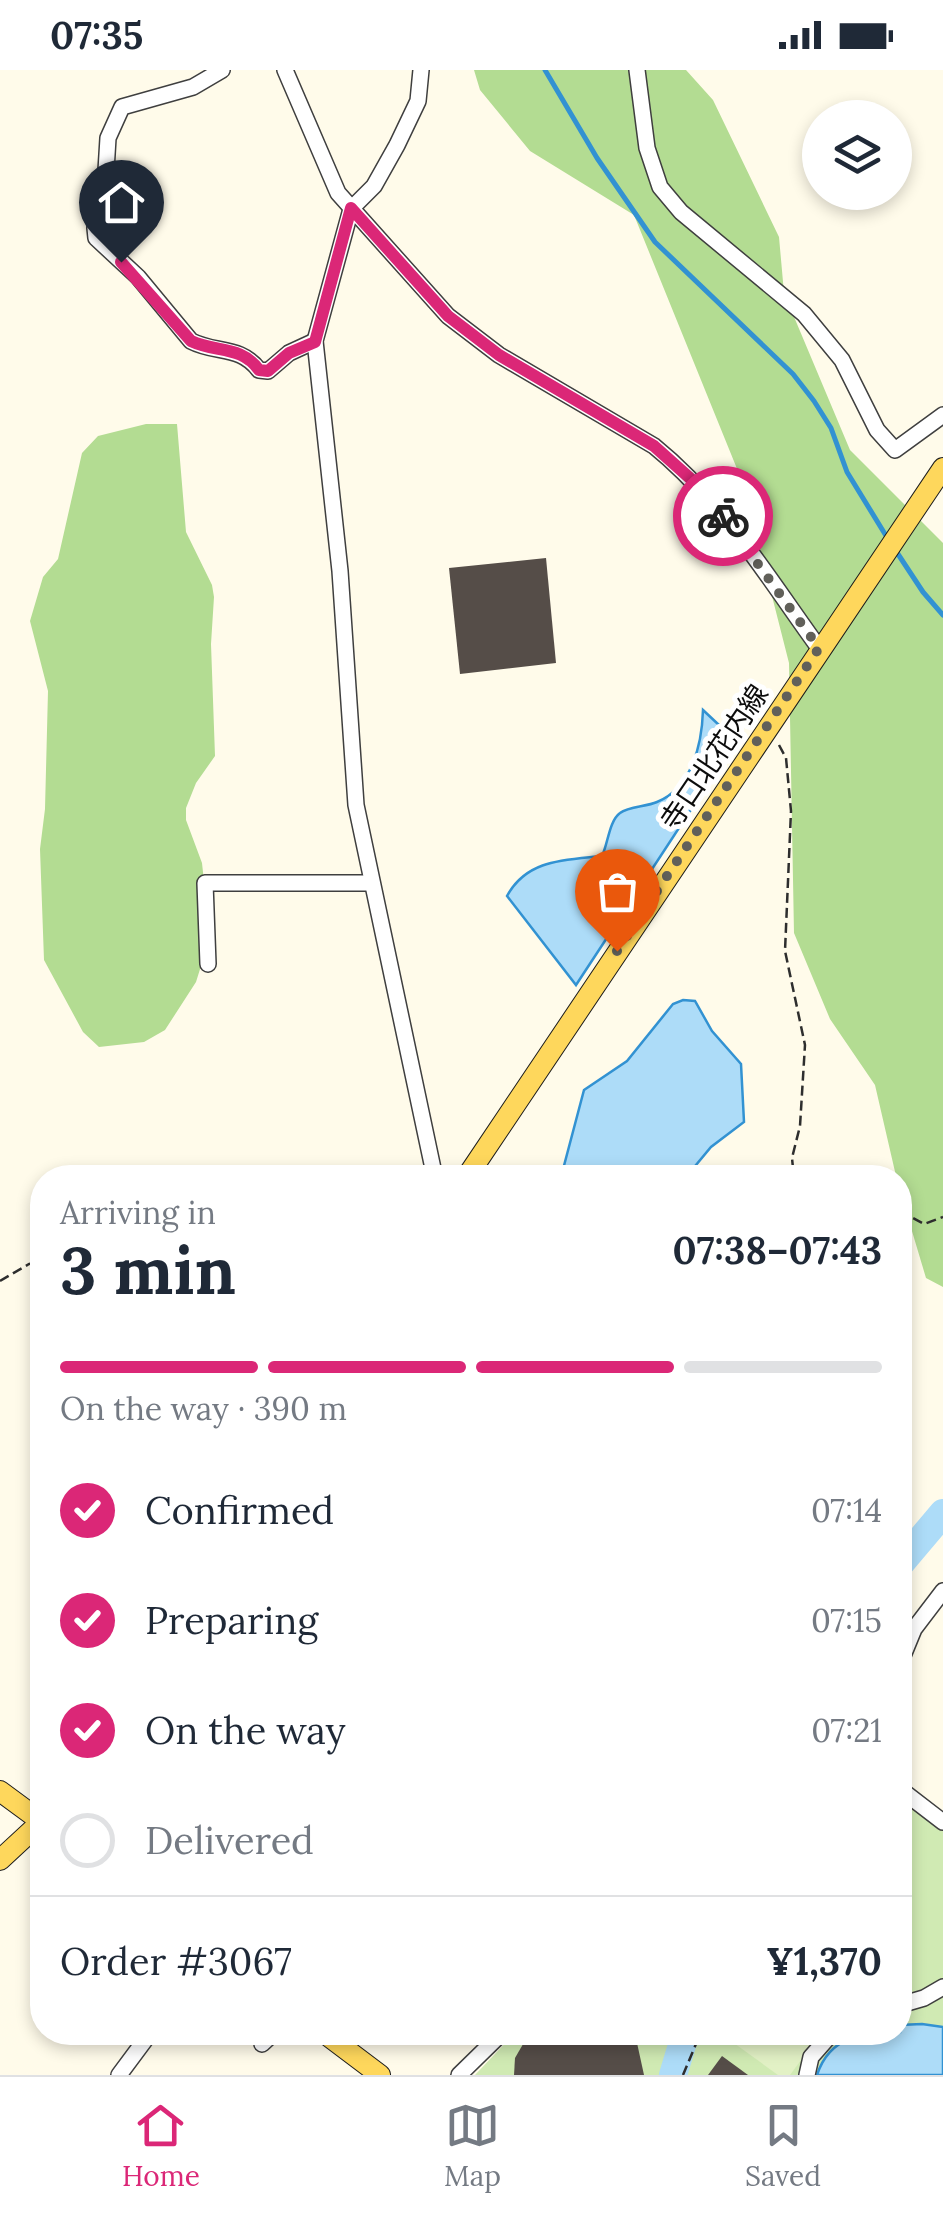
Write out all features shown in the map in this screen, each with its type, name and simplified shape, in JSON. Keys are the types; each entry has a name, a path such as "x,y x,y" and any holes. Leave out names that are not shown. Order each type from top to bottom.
{"main road":[{"name":"寺口北花内線","path":"475,1165 943,468"},
{"path":"0,1791 30,1813"},
{"path":"0,1860 30,1833"},
{"path":"340,2045 380,2075"}],"street":[{"path":"222,70 193,87 122,107 108,138 96,238 138,277 191,341 237,351 251,359 259,370 268,371 289,353 315,342"},
{"path":"285,70 328,177 426,293 474,337 671,460 733,529 819,648"},
{"path":"421,70 418,100 397,146 374,186 351,208 315,342 340,571 356,805 432,1165"},
{"path":"637,70 646,148 660,187 681,212 804,314 842,360 878,430 894,450 943,415"},
{"path":"208,964 206,883 370,884"},
{"path":"912,1634 943,1591"},
{"path":"912,1797 943,1822"},
{"path":"912,2002 943,1987"},
{"path":"119,2075 141,2045"},
{"path":"458,2075 489,2045"},
{"path":"807,2075 811,2057 822,2045"}],"path":[{"path":"769,724 786,758 791,811 785,951 805,1045 804,1092 793,1165"},
{"path":"912,1218 924,1224 943,1217"},
{"path":"1,1279 30,1264"},
{"path":"684,2075 695,2045"}],"green space":[{"path":"474,70 686,70 713,100 779,237 784,293 850,450 943,543 943,1287 926,1278 912,1231 912,1165 893,1165 875,1085 830,1019 794,933 789,663 744,486 634,215 530,151 480,90"},
{"path":"146,424 177,424 186,532 214,597 211,644 215,756 196,783 186,808 186,820 202,863 210,937 196,982 165,1030 144,1042 99,1047 83,1032 44,960 40,849 48,691 30,621 43,577 58,559 82,453 98,436"},
{"path":"912,1804 943,1829 943,2075 475,2075 504,2045 912,2045"},
{"path":"737,2045 812,2045 790,2075 778,2075"}],"water":[{"path":"703,710 736,741 576,985 507,896 515,884 536,868 602,856 620,813 657,802 679,786 693,764"},
{"path":"695,1001 712,1031 741,1064 744,1122 711,1147 696,1165 564,1165 584,1090 627,1061 673,1004"},
{"path":"912,2024 943,2027 943,2075 817,2075 838,2045 912,2045"}],"building":[{"path":"546,558 556,663 460,674 449,568"},
{"path":"522,2045 637,2045 644,2075 514,2075 515,2058"},
{"path":"722,2056 748,2075 708,2075"}],"waterway":[{"path":"545,70 597,158 655,242 793,374 814,401 831,428 847,472 888,539"},
{"path":"894,548 943,615"},
{"path":"912,1550 943,1513"},
{"path":"673,2075 682,2045"}],"way so far":[{"path":"617,951 819,648 723,516"}],"route":[{"path":"121,262 191,341 237,351 251,359 259,370 268,371 289,353 315,342 351,208 448,316 499,355 654,446 692,480 723,516"}]}
